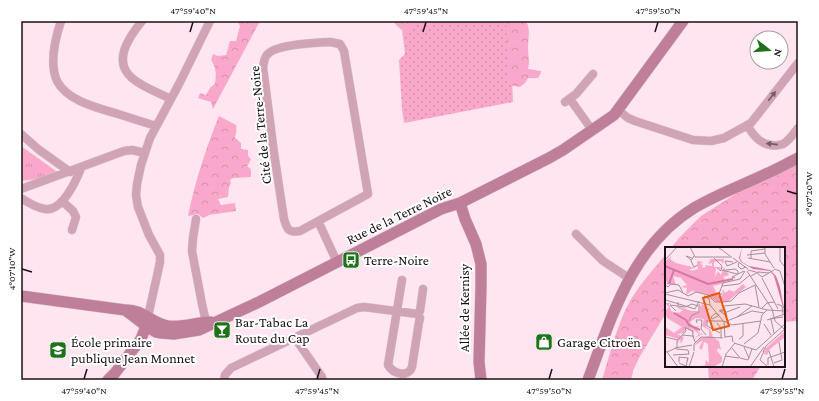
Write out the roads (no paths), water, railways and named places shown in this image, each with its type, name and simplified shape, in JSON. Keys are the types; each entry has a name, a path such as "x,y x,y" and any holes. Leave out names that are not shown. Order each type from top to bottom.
{"street":[{"path":"61,21 56,37 54,62 55,75 61,87 85,104 156,126"},
{"path":"142,21 129,38 124,49 123,59 125,69 129,76 137,82 170,99"},
{"path":"112,379 141,339 147,322 158,276 160,258 159,252 149,235 140,214 136,195 144,152 210,21"},
{"name":"Rue de la Terre Noire","path":"147,322 156,332 190,328 199,330 211,322 259,302 441,209 460,203 549,158 610,118 618,110 683,21"},
{"name":"Cité de la Terre-Noire","path":"333,42 340,44 344,51 368,194 318,221 300,231 295,232 290,231 286,225 274,153 263,67 264,60 267,55 276,48 333,42"},
{"path":"618,110 628,118 635,121 689,139 711,141 724,138 751,123 798,63"},
{"path":"592,130 568,101 593,74"},
{"path":"747,125 759,140 763,143 772,145 778,145 786,142 798,128"},
{"path":"21,134 38,149 70,172"},
{"path":"21,190 128,150 144,152"},
{"path":"588,380 610,322 629,278 663,233 688,212 711,199 798,158"},
{"path":"21,198 45,209 52,208 62,201 72,188 81,168"},
{"path":"62,201 73,211 76,216 72,230"},
{"name":"Allée de Kernisy","path":"460,203 476,244 481,264 482,286 479,376"},
{"path":"196,219 192,251 202,304 211,322"},
{"path":"318,221 337,262"},
{"path":"576,234 603,261 629,278"},
{"path":"402,280 388,365 389,368 401,374 408,372 412,367 420,322 418,314 420,311 423,289"},
{"path":"21,296 125,310 147,322"},
{"path":"224,380 225,375 231,368 357,308 364,307 418,314"},
{"path":"596,380 610,322"},
{"path":"295,338 324,379"}],"place":[{"name":"Terre-Noire","path":"351,260"},
{"name":"Bar-Tabac La Route du Cap","path":"222,330"},
{"name":"Garage Citroën","path":"544,342"},
{"name":"École primaire publique Jean Monnet","path":"58,350"}]}
